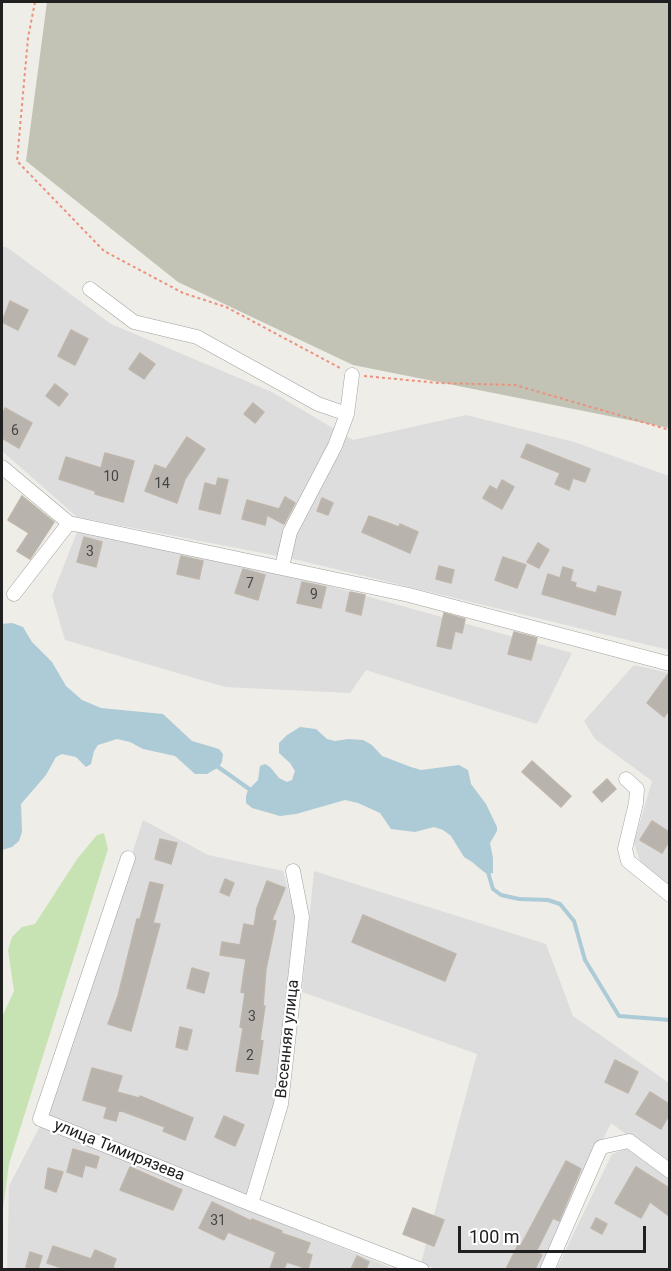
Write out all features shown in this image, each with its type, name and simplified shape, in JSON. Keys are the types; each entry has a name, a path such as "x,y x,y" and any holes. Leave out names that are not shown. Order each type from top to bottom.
{"street":[{"path":"90,290 134,322 197,337 318,404 347,414"},
{"path":"282,567 290,532 335,446 347,414 352,375"},
{"path":"2,467 69,523 409,595 669,664"},
{"path":"14,594 69,523"},
{"path":"626,779 637,789 625,849 628,861 669,895"},
{"name":"улица Тимирязева","path":"128,858 40,1119 251,1204 422,1269"},
{"name":"Весенняя улица","path":"251,1204 281,1104 302,917 293,871"},
{"path":"547,1269 601,1147 629,1141 669,1171"}],"path":[{"path":"35,2 28,38 17,161 104,251 183,293 226,307 352,375 439,383 515,384 669,430"}],"shaded area":[{"path":"47,2 669,2 669,428 353,365 178,282 26,161"},
{"path":"2,246 8,248 111,324 272,392 353,440 466,415 574,442 669,476 669,650 298,560 77,517 2,451"},
{"path":"77,532 297,577 572,653 537,724 366,670 350,693 225,687 65,640 52,596"},
{"path":"634,665 669,673 669,886 640,861 634,843 652,781 595,739 584,721"},
{"path":"143,820 208,855 283,871 296,919 276,1099 245,1196 46,1115"},
{"path":"314,871 546,944 573,1016 669,1083 669,1166 611,1123 540,1269 437,1269 421,1263 477,1054 302,992"},
{"path":"40,1126 394,1269 7,1270 9,1186"},
{"path":"629,1148 669,1178 669,1269 556,1270 612,1154"}],"green space":[{"path":"104,833 108,849 9,1164 2,1216 2,1017 14,991 8,950 12,937 22,927 35,924 77,859 97,835"}],"water":[{"path":"12,623 23,627 32,642 52,662 66,686 82,700 101,708 163,714 192,741 219,749 223,754 219,767 207,774 195,774 175,756 143,749 130,742 117,739 98,745 91,764 86,767 76,757 62,754 56,757 46,775 21,804 22,832 19,841 12,847 2,850 2,624"},
{"path":"300,727 316,729 327,739 335,741 363,740 372,745 382,756 421,770 459,765 468,770 471,784 486,804 497,827 490,843 493,873 484,872 464,857 451,836 443,830 434,827 415,832 391,829 380,813 358,803 345,800 296,814 280,816 252,808 246,803 246,796 248,790 258,780 260,766 265,764 279,778 287,782 292,780 295,771 279,753 279,743"}],"building":[{"path":"10,301 28,310 18,330 2,322"},
{"path":"71,330 88,339 75,365 58,356"},
{"path":"140,353 155,364 144,379 129,369"},
{"path":"55,384 68,394 59,406 46,396"},
{"path":"253,403 264,412 255,423 244,414"},
{"path":"5,408 32,423 19,448 2,438 2,415"},
{"path":"187,437 205,449 185,479 177,503 145,491 155,465 166,469"},
{"path":"527,444 590,469 585,482 573,478 569,490 555,484 560,473 521,457"},
{"path":"105,453 134,461 123,502 95,494 95,491 59,479 66,457 101,468"},
{"path":"218,478 228,480 220,514 199,509 205,483 216,486"},
{"path":"502,480 514,487 502,509 483,498 490,486 497,490"},
{"path":"22,496 54,522 30,559 17,551 29,533 8,520"},
{"path":"285,497 295,503 284,524 267,515 265,525 242,519 247,500 279,509"},
{"path":"322,498 333,503 328,515 317,511"},
{"path":"369,516 399,527 400,524 418,532 410,553 362,532"},
{"path":"84,537 102,542 96,567 77,562"},
{"path":"538,543 549,550 539,568 527,562"},
{"path":"181,556 203,561 199,579 177,574"},
{"path":"503,557 526,565 517,588 495,580"},
{"path":"439,566 454,570 451,583 436,579"},
{"path":"563,567 573,570 570,581 576,583 575,587 596,593 598,586 621,592 615,615 542,594 548,574 560,578"},
{"path":"243,569 265,575 258,600 235,593"},
{"path":"302,582 326,587 321,608 297,603"},
{"path":"350,592 365,595 361,615 346,611"},
{"path":"444,613 465,619 462,633 455,631 451,649 437,646"},
{"path":"514,632 537,638 531,660 508,654"},
{"path":"669,673 669,710 664,717 647,703"},
{"path":"532,761 571,796 561,807 522,772"},
{"path":"607,779 616,789 602,802 593,792"},
{"path":"652,821 669,832 669,841 662,853 640,840"},
{"path":"160,839 177,843 171,864 155,859"},
{"path":"225,879 234,883 229,896 220,892"},
{"path":"267,881 285,888 272,920 276,921 266,969 263,1006 265,1006 260,1040 263,1041 258,1074 236,1071 243,1028 240,1027 245,993 241,992 246,959 220,955 222,942 240,945 244,924 254,926 257,908"},
{"path":"150,882 163,885 153,923 160,924 131,1031 108,1024 118,996 137,919 140,919"},
{"path":"363,915 456,954 445,981 352,942"},
{"path":"192,968 209,973 204,993 187,988"},
{"path":"180,1027 192,1030 187,1050 176,1047"},
{"path":"615,1060 638,1072 628,1093 605,1082"},
{"path":"92,1068 122,1076 117,1092 139,1098 140,1096 193,1118 185,1140 163,1131 165,1127 119,1110 116,1121 104,1118 107,1107 83,1100"},
{"path":"650,1092 669,1104 669,1115 661,1129 636,1114"},
{"path":"224,1116 244,1125 235,1146 215,1137"},
{"path":"73,1149 99,1157 96,1168 85,1165 82,1177 67,1172"},
{"path":"566,1161 581,1169 559,1221 553,1218 536,1252 542,1255 535,1269 506,1269 519,1243 521,1245"},
{"path":"130,1167 182,1190 173,1210 120,1190"},
{"path":"636,1167 669,1188 669,1216 650,1202 641,1218 615,1203"},
{"path":"48,1168 63,1172 56,1192 45,1188"},
{"path":"212,1202 251,1221 252,1219 282,1231 281,1233 310,1243 306,1253 312,1255 308,1269 287,1262 284,1269 270,1269 276,1252 228,1232 224,1240 199,1228"},
{"path":"413,1208 444,1220 434,1246 403,1234"},
{"path":"596,1218 607,1224 602,1234 591,1228"},
{"path":"53,1246 91,1259 95,1250 116,1259 113,1267 115,1269 65,1269 47,1263"},
{"path":"30,1252 42,1256 38,1269 26,1267"},
{"path":"357,1256 369,1262 366,1269 351,1269"}],"waterway":[{"path":"214,764 252,791"},
{"path":"487,869 493,889 501,895 519,899 548,900 560,904 574,921 585,960 619,1016 670,1020"}]}
